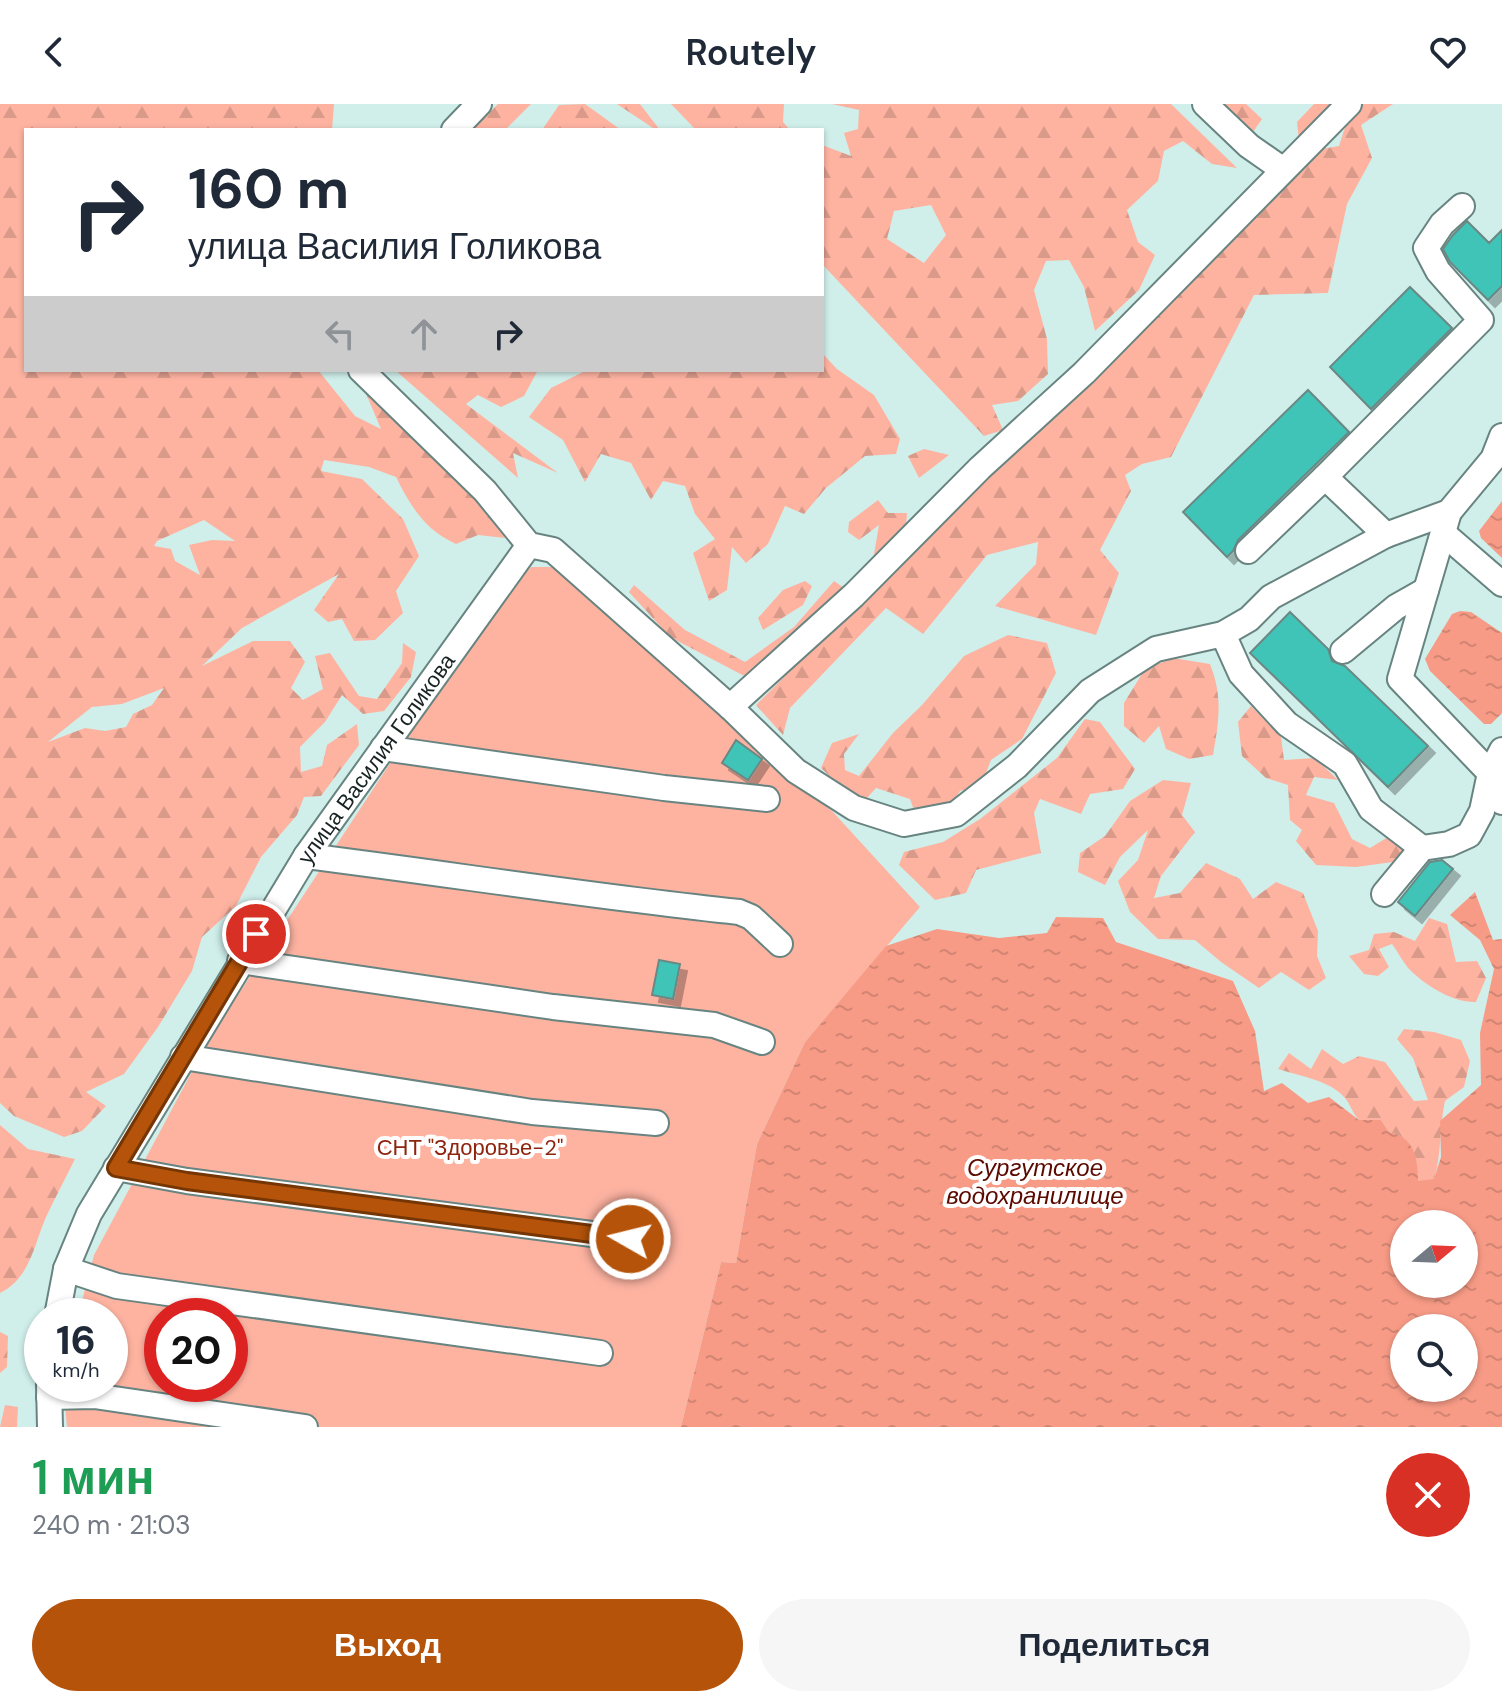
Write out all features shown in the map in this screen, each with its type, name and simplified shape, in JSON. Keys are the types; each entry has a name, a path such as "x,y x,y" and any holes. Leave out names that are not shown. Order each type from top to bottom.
{"street":[{"path":"456,128 479,104"},
{"path":"1205,104 1249,146 1282,169"},
{"path":"730,707 854,595 980,468 1084,373 1349,104"},
{"path":"1248,551 1481,320 1438,271 1426,248 1442,224 1462,206"},
{"path":"363,372 485,491 529,545 553,550 730,707 796,771 854,808 904,824 956,814 1017,766 1090,691 1156,649 1223,634 1249,619 1271,597 1386,535 1446,523"},
{"path":"1502,436 1493,459 1446,523 1400,679 1490,773 1502,802"},
{"path":"1325,477 1386,535"},
{"path":"1446,523 1502,584"},
{"name":"улица Василия Голикова","path":"60,1298 66,1269 89,1214 240,961 306,856 529,545"},
{"path":"1343,651 1396,607 1426,590"},
{"path":"1223,634 1241,674 1287,724 1345,764 1371,809 1422,848"},
{"path":"383,748 664,788 767,799"},
{"path":"1384,894 1422,848 1449,844 1469,835 1482,811 1490,773 1502,750"},
{"path":"306,856 514,882 610,899 739,912 751,917 780,944"},
{"path":"240,961 553,1007 714,1025 762,1042"},
{"path":"183,1057 532,1112 656,1123"},
{"path":"116,1168 187,1181 630,1239"},
{"path":"66,1269 117,1286 600,1353"},
{"path":"128,1401 305,1427"},
{"path":"49,1402 50,1427"}],"green space":[{"path":"0,104 334,104 332,128 24,128 24,372 320,372 355,416 381,429 364,389 497,519 505,538 478,535 456,544 427,525 396,477 369,467 324,460 321,471 362,479 403,519 419,556 396,591 403,613 375,640 354,641 342,619 328,622 314,610 339,574 242,628 202,666 253,641 290,641 305,662 291,688 303,700 323,689 315,656 330,653 359,696 377,699 402,663 403,643 416,652 411,677 384,711 363,714 342,695 325,722 300,747 301,772 322,766 327,745 357,724 359,745 321,796 304,797 297,815 261,857 236,906 202,937 192,971 158,1027 124,1074 86,1092 106,1106 82,1131 64,1137 14,1116 0,1103","holes":["204,520 235,541 212,540 189,545 200,575 175,561 171,549 154,546 157,541","164,688 152,705 133,714 126,727 105,731 85,728 48,742 92,707 122,704"]},
{"path":"498,104 531,104 507,128 474,128"},
{"path":"585,104 618,128 543,128 559,105"},
{"path":"617,104 640,104 658,128 653,128"},
{"path":"671,104 784,104 783,122 788,128 694,128"},
{"path":"832,104 1171,104 1237,168 1212,164 1183,141 1164,151 1158,181 1127,210 1138,242 1155,255 1139,290 1095,331 1084,287 1069,260 1046,261 1034,290 1047,339 1048,374 1018,401 992,405 1003,430 984,436 824,266 824,146 851,156 844,133 858,129 859,110","holes":["931,205 946,235 924,263 887,239 894,211"]},
{"path":"1220,104 1246,104 1262,119 1251,135"},
{"path":"1314,104 1336,104 1299,141 1297,122"},
{"path":"1362,104 1393,104 1361,125 1372,158 1347,204 1328,293 1254,295 1171,457 1142,464 1125,475 1131,491 1100,550 1119,573 1096,635 995,606 1036,564 1038,542 987,555 923,634 886,608 790,708 783,735 756,705 1316,150 1339,146 1348,118"},
{"path":"824,355 837,369 874,395 900,439 896,454 865,456 826,488 804,514 785,506 768,544 746,563 732,547 727,590 709,601 693,553 715,539 695,514 685,486 663,481 651,500 631,463 601,454 585,482 563,440 529,417 551,388 583,372 824,372"},
{"path":"397,372 537,372 524,396 501,407 478,395 466,404 558,473 513,453 518,478"},
{"path":"924,449 949,455 919,478 908,456"},
{"path":"878,500 888,513 907,513 906,526 873,560 879,525 859,540 848,532 849,522"},
{"name":"СНТ \"Здоровье-2\"","path":"531,567 554,567 833,812 920,907 805,1042 757,1144 736,1263 721,1262 681,1427 67,1427 65,1402 128,1402 128,1298 83,1298 94,1255 211,1036 494,605"},
{"path":"805,581 812,586 803,605 763,630 758,618 783,590"},
{"path":"834,581 847,590 750,679 670,637 629,592 634,585 685,630 745,662 794,627"},
{"path":"1008,635 1047,643 1056,673 1022,739 991,760 981,786 960,791 952,804 915,813 910,799 876,788 866,799 850,795 821,768 832,743 859,734 844,754 845,770 859,776 893,733 964,656"},
{"path":"1173,658 1210,664 1219,709 1213,755 1189,759 1166,749 1159,726 1144,743 1124,726 1124,703 1145,669"},
{"path":"1251,706 1281,737 1284,760 1315,758 1338,780 1314,777 1306,795 1334,803 1352,839 1370,848 1388,837 1406,848 1393,862 1356,867 1316,865 1296,841 1302,830 1290,820 1288,785 1266,778 1242,756 1238,722"},
{"path":"1085,719 1100,722 1135,769 1123,789 1090,794 1081,814 1040,799 1034,813 1041,853 976,870 966,893 935,900 899,865 904,852 943,842 980,819 1057,758"},
{"path":"1163,780 1191,783 1182,815 1195,832 1161,876 1154,898 1180,893 1206,863 1240,879 1253,899 1276,882 1303,893 1318,931 1317,956 1326,978 1309,990 1281,972 1259,988 1195,940 1158,939 1130,912 1118,881 1138,860 1148,830 1120,857 1105,885 1078,872 1080,853 1105,836 1130,801"},
{"path":"1429,918 1447,924 1456,962 1477,961 1486,978 1476,1002 1450,997 1425,983 1408,968 1392,944 1379,949 1389,967 1378,976 1364,974 1349,956 1369,950 1374,934 1394,932 1415,941"},
{"path":"1404,1029 1434,1032 1461,1040 1470,1061 1464,1087 1445,1101 1434,1180 1417,1182 1413,1150 1404,1139 1389,1132 1381,1120 1359,1120 1339,1092 1314,1079 1278,1069 1289,1053 1311,1069 1322,1049 1343,1064 1359,1056 1385,1062 1414,1101 1428,1100 1413,1058 1397,1039"},
{"path":"0,1125 28,1149 75,1159 25,1269 0,1293"},
{"path":"0,1332 8,1336 7,1367 0,1373"},
{"path":"5,1405 18,1407 17,1427 0,1427"}],"water":[{"path":"1502,501 1502,558 1481,538 1479,531"},
{"path":"1471,612 1502,633 1502,713 1491,724 1484,724 1430,671 1425,659 1452,614"},
{"name":"Сургутское водохранилище","path":"1475,892 1493,940 1502,939 1502,1427 681,1427 721,1262 736,1263 757,1144 805,1042 886,946 937,929 999,938 1047,933 1056,917 1103,918 1116,942 1233,981 1255,1031 1264,1091 1282,1083 1308,1103 1329,1097 1359,1120 1381,1120 1389,1132 1410,1144 1416,1157 1418,1181 1434,1179 1441,1157 1440,1121 1481,1085 1480,1033 1494,969 1480,940 1450,915"}],"building":[{"path":"1467,221 1489,243 1502,230 1502,286 1488,300 1450,262 1443,249"},
{"path":"1410,287 1452,328 1371,409 1330,367"},
{"path":"1308,390 1349,432 1238,540 1227,557 1183,512"},
{"path":"1290,612 1328,649 1332,661 1345,666 1428,746 1388,787 1250,653"},
{"path":"736,740 762,759 748,780 722,763"},
{"path":"1442,860 1453,869 1415,916 1398,902 1430,862"},
{"path":"659,960 680,964 673,999 652,995"}],"route":[{"path":"256,934 116,1168 187,1181 630,1239"}]}
